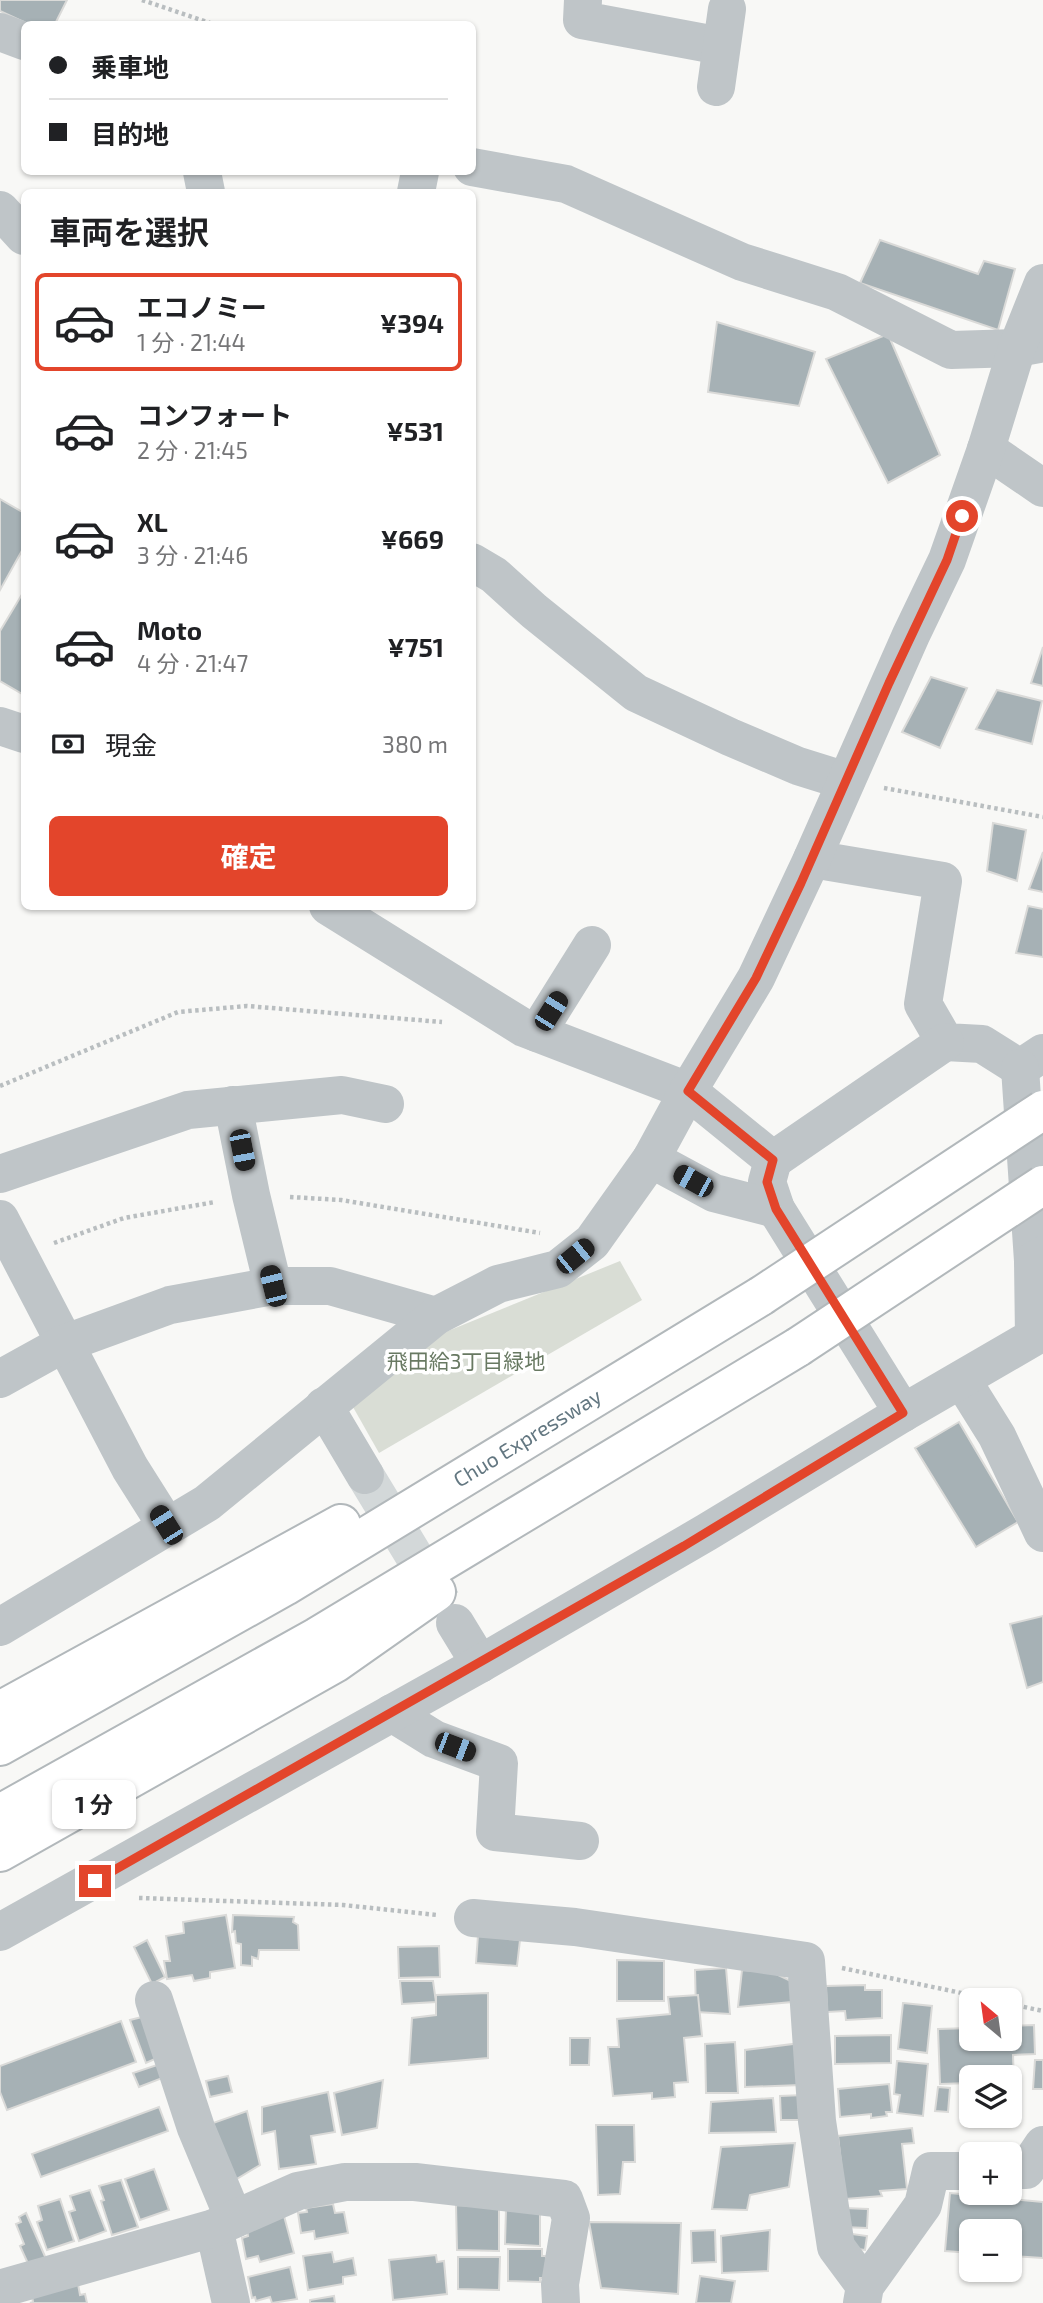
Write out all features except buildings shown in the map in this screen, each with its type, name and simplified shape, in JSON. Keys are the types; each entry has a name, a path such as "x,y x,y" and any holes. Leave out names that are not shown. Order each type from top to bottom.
{"highway":[{"name":"Chuo Expressway","path":"0,1746 285,1586 713,1326 1043,1110"},
{"path":"0,1814 317,1637 737,1384 798,1347 1043,1185"},
{"path":"0,1711 282,1556 713,1326"},
{"path":"0,1852 335,1662 737,1384"}],"street":[{"path":"583,0 582,20 721,46"},
{"path":"716,87 727,9"},
{"path":"0,32 21,40"},
{"path":"476,168 566,184 742,262 837,292 951,350 1030,345"},
{"path":"0,210 21,233"},
{"path":"0,1628 166,1525 207,1503 436,1317 498,1284 558,1269 592,1242 651,1159 688,1091 756,978 812,859 947,560 986,449 1030,345 1043,283"},
{"path":"986,449 1043,488"},
{"path":"476,564 494,575 636,694 798,766 846,781"},
{"path":"0,726 21,733"},
{"path":"812,859 943,881 923,1004 946,1042"},
{"path":"334,910 524,1028 688,1091 773,1160"},
{"path":"537,1033 592,945"},
{"path":"0,1932 480,1664 1034,1337 1038,1258 1031,1060 982,1044 946,1042 773,1160 767,1182 776,1209 903,1413"},
{"path":"0,1174 188,1110 342,1095 385,1104"},
{"path":"233,1105 273,1286"},
{"path":"651,1159 714,1193 776,1209"},
{"path":"0,1219 131,1468 166,1525"},
{"path":"0,1379 64,1344 170,1305 273,1286 330,1286 436,1317"},
{"path":"962,1380 997,1436 1043,1533"},
{"path":"324,1406 365,1475"},
{"path":"455,1623 480,1664"},
{"path":"392,1713 434,1739 499,1763 495,1832 580,1841"},
{"path":"473,1918 575,1927 806,1961 817,2121 836,2247 864,2295 923,2205 931,2171 959,2171"},
{"path":"154,2000 224,2223 231,2303"},
{"path":"1022,2170 1026,2170 1043,2146"},
{"path":"3,2288 224,2223 298,2191 345,2182 415,2182 564,2199 571,2218 560,2284 561,2303"}],"path":[{"path":"142,0 204,21"},
{"path":"846,781 1043,817"},
{"path":"0,1086 178,1012 247,1006 454,1023"},
{"path":"95,1881 128,1898 343,1905 473,1918"},
{"path":"806,1961 959,1993"},
{"path":"1022,2007 1043,2011"}],"green space":[{"name":"飛田給3丁目緑地","path":"620,1261 642,1300 379,1453 353,1407 443,1333"}],"tunnel":[{"path":"365,1475 442,1602"}],"route":[{"path":"95,1881 684,1546 903,1413 776,1209 767,1182 773,1160 688,1091 756,978 947,560 962,516"}]}
